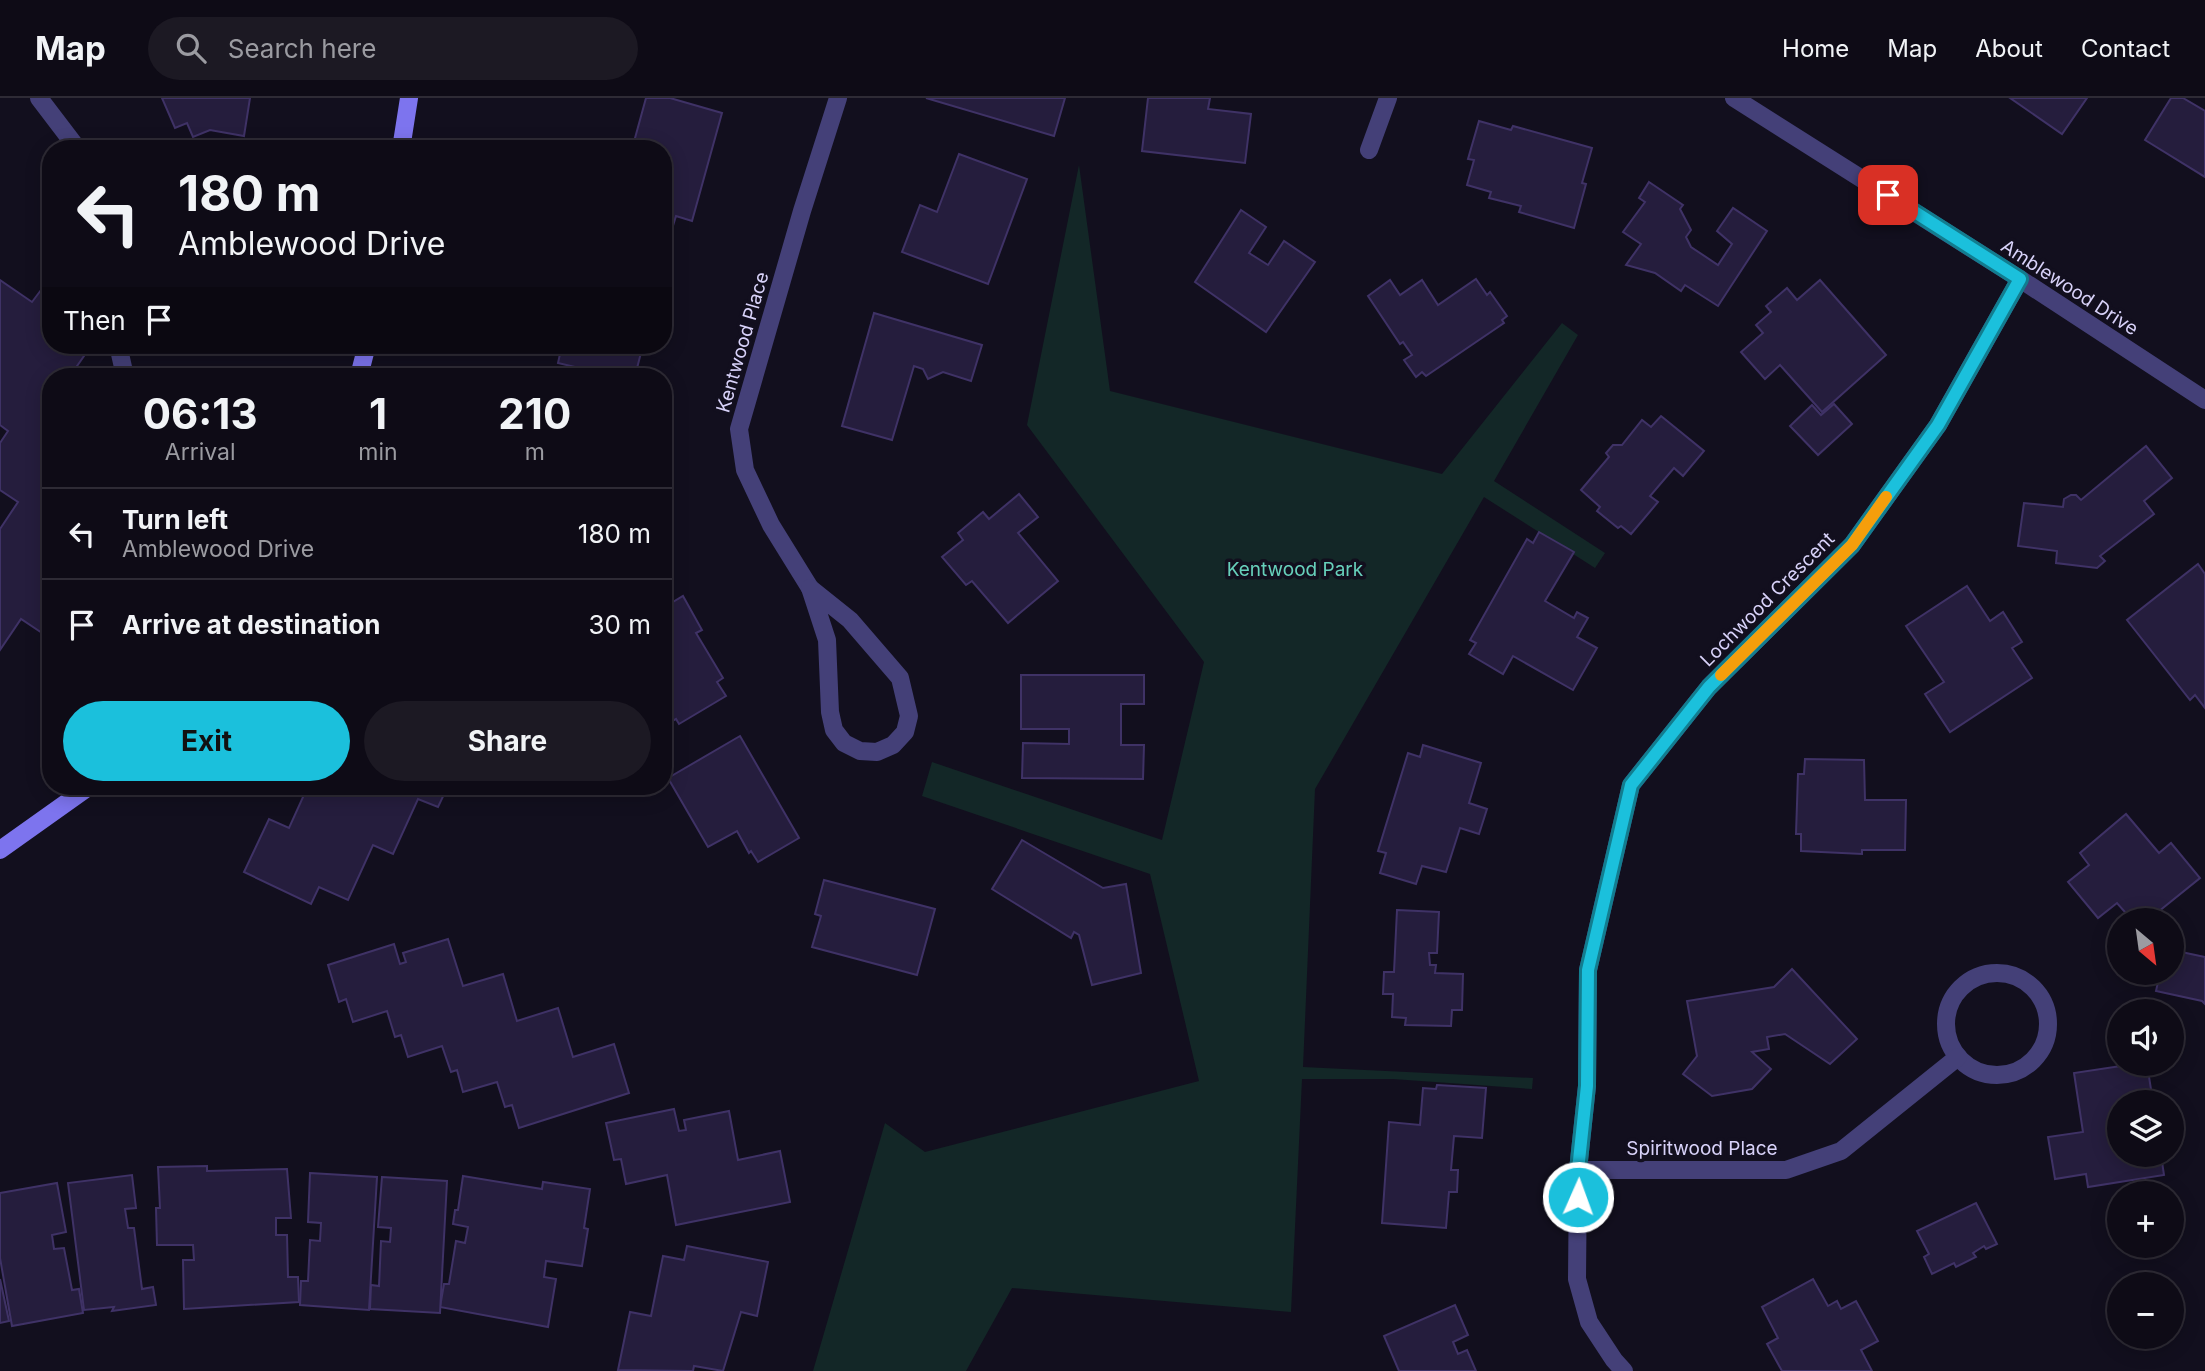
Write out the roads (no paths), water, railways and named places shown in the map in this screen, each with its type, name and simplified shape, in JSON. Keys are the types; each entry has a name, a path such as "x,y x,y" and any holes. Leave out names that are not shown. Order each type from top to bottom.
{"main road":[{"path":"402,140 409,98"},
{"path":"0,850 77,795"}],"street":[{"path":"39,98 71,140"},
{"name":"Kentwood Place","path":"810,588 850,620 900,678 909,716 905,732 893,745 877,752 860,751 844,743 834,730 830,712 827,639 810,588 771,525 745,470 739,429 802,211 838,98"},
{"path":"1369,150 1388,98"},
{"name":"Amblewood Drive","path":"1734,98 2205,400"},
{"name":"Lochwood Crescent","path":"1624,1371 1589,1322 1577,1279 1578,1170 1587,1086 1588,970 1631,785 1709,687 1852,545 1938,425 2020,279"},
{"path":"2004,972 2020,977 2034,988 2044,1002 2048,1018 2042,1049 2031,1062 2017,1071 1993,1074 1970,1068 1958,1057 1949,1042 1945,1025 1948,1007 1956,992 1969,980 1986,973 2004,972"},
{"name":"Spiritwood Place","path":"1578,1170 1786,1170 1841,1151 1958,1057"}],"park label":[{"name":"Kentwood Park","path":"1295,569"}]}
